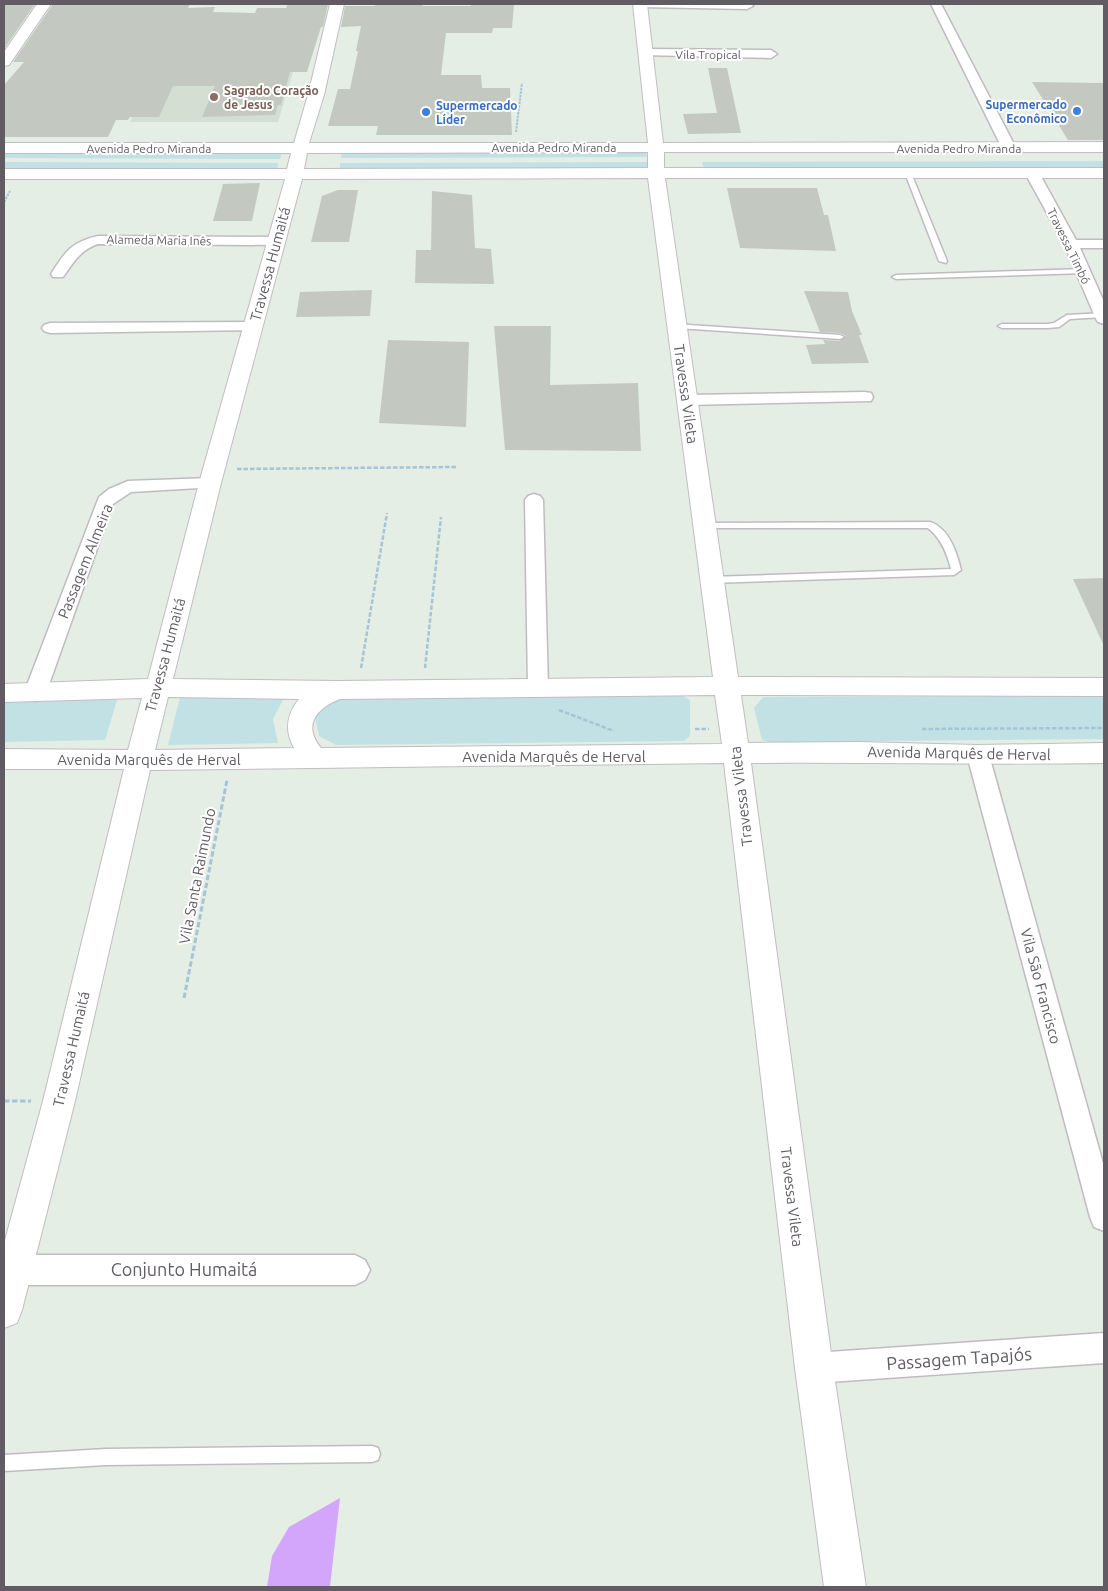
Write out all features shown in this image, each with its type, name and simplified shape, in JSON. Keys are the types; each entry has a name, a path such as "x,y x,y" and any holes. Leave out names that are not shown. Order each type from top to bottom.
{"main road":[{"path":"4,62 44,4"},
{"name":"Travessa Humaitá","path":"4,1310 59,1101 131,787 210,483 316,95 337,4"},
{"name":"Travessa Vileta","path":"640,4 677,326 727,686 814,1368 845,1587"},
{"name":"Avenida Pedro Miranda","path":"4,174 298,161 513,147 657,160 908,173 1104,173"},
{"name":"Avenida Pedro Miranda","path":"657,160 1009,148 1104,147"},
{"name":"Avenida Pedro Miranda","path":"4,148 298,161"},
{"name":"Avenida Pedro Miranda","path":"4,160 298,161 1104,158"},
{"path":"4,693 158,688 422,690 727,686 1104,687"},
{"path":"314,758 307,751 300,735 301,718 305,709 315,700 347,690"},
{"name":"Avenida Marquês de Herval","path":"4,759 76,758 139,761 314,758 734,742 858,752 978,755 1104,754"}],"street":[{"path":"640,4 748,6"},
{"path":"936,4 1009,148"},
{"name":"Vila Tropical","path":"645,53 772,54"},
{"name":"Travessa Timbó","path":"1032,173 1071,244 1103,317"},
{"name":"Alameda Maria Inês","path":"58,274 74,250 80,245 98,240 277,241"},
{"path":"1071,244 1104,244"},
{"path":"50,328 253,327"},
{"path":"687,400 865,397"},
{"name":"Passagem Almeira","path":"35,693 105,501 115,493 128,488 210,483"},
{"path":"534,500 538,688"},
{"name":"Vila São Francisco","path":"978,755 1104,1217"},
{"name":"Conjunto Humaitá","path":"14,1270 355,1270"},
{"name":"Passagem Tapajós","path":"814,1368 1104,1348"}],"lane":[{"path":"908,173 943,261"},
{"path":"896,277 1083,272"},
{"path":"1002,326 1056,326 1066,320 1067,317 1103,317"},
{"path":"677,326 840,337"},
{"path":"704,526 930,526 938,530 943,536 956,570 951,573 711,580"},
{"path":"4,1463 106,1457 372,1454"}],"path":[{"path":"513,147 522,83"},
{"path":"237,469 456,467"},
{"path":"347,690 387,513"},
{"path":"422,690 441,517"},
{"path":"558,710 614,731 624,731"},
{"path":"920,729 1104,728"},
{"path":"693,730 734,742"},
{"name":"Vila Santa Raimundo","path":"184,998 232,759"}],"shaded area":[{"name":"Sagrado Coração de Jesus","path":"154,71 293,72 278,122 130,122"},
{"path":"644,148 647,157 341,158 342,150"},
{"path":"282,150 280,159 4,158 4,151"},
{"path":"1104,161 1104,169 704,170 702,162"},
{"path":"4,162 278,163 277,170 4,168"},
{"path":"650,162 650,169 340,169 340,163"},
{"path":"683,696 690,700 690,736 684,741 336,745 319,736 315,717 336,699"},
{"path":"1104,696 1104,739 770,742 762,740 754,708 763,697"},
{"path":"180,697 284,698 273,719 278,743 168,745"},
{"path":"4,699 117,700 105,740 4,742"},
{"path":"340,1498 330,1587 267,1587 272,1556 289,1527"}],"building":[{"path":"4,4 35,4 4,49"},
{"path":"53,4 190,4 188,8 215,7 213,12 255,13 257,8 286,8 288,4 328,4 323,27 321,27 307,72 290,72 281,105 278,105 275,115 202,117 215,86 173,86 159,117 130,117 128,120 116,120 108,137 4,137 4,85 24,62 13,62"},
{"path":"376,4 423,4 422,6 514,5 512,28 493,28 492,33 446,33 441,75 481,75 482,88 510,88 512,135 376,135 378,126 328,126 338,89 350,89 358,51 356,51 361,26 341,27 345,6 375,6"},
{"path":"708,68 727,68 741,133 688,134 683,114 717,113"},
{"name":"Supermercado Econômico","path":"1032,82 1104,83 1104,140 1068,140"},
{"path":"260,183 252,221 213,221 223,184"},
{"path":"727,188 817,188 824,215 828,215 836,251 740,248"},
{"path":"338,190 358,190 349,242 311,242 322,196"},
{"path":"432,191 472,195 475,248 491,249 494,284 415,283 416,250 431,250"},
{"path":"372,290 370,316 296,317 300,292"},
{"path":"804,291 848,292 852,311 862,335 859,335 869,363 812,364 806,345 825,344 823,340 840,341 846,336 840,333 820,332"},
{"path":"494,326 551,326 550,385 638,383 641,451 505,450"},
{"path":"388,340 469,342 466,427 379,423"},
{"path":"1104,578 1104,646 1073,579"}],"place":[{"name":"Sagrado Coração de Jesus","path":"214,97"},
{"name":"Supermercado Econômico","path":"1077,111"},
{"name":"Supermercado Líder","path":"426,112"}]}
